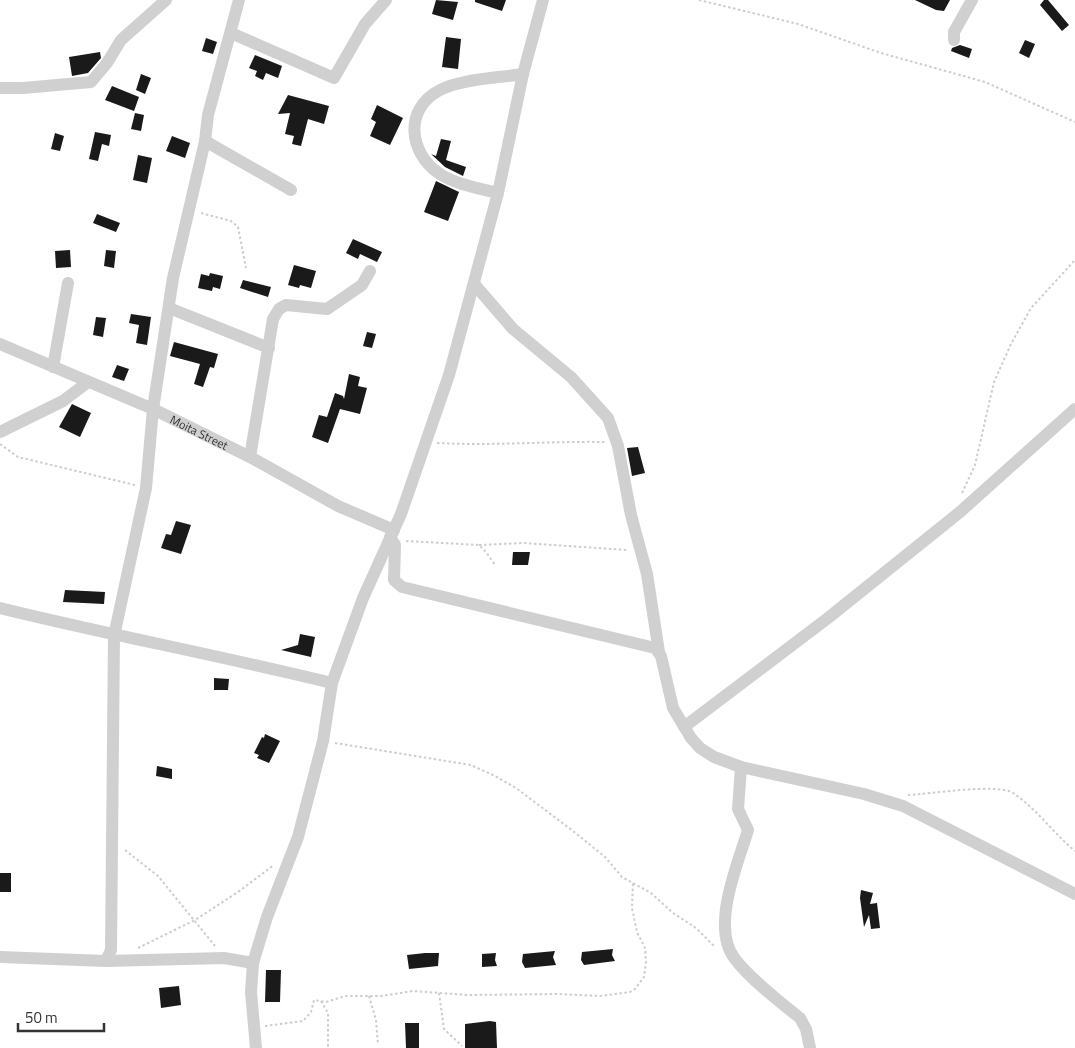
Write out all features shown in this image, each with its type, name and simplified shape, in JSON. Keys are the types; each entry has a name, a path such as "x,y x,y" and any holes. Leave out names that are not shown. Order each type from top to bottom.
{"street":[{"path":"106,961 110,950 114,636 146,488 153,409 172,278 205,141 208,115 231,33 238,0"},
{"path":"231,33 334,78 365,24 386,0"},
{"path":"256,1048 253,1028 253,963 267,917 294,850 323,741 332,683 363,598 393,536 449,375 498,193 523,74 543,0"},
{"path":"954,40 954,32 972,0"},
{"path":"0,88 91,82 108,63 121,40 161,1"},
{"path":"498,193 454,181 435,170 421,151 414,133 415,114 427,99 441,89 523,74"},
{"path":"205,141 290,190"},
{"path":"250,457 273,320 283,306 296,305 327,310 362,285 370,271"},
{"path":"53,367 68,283"},
{"path":"475,284 513,329 571,377 604,411 617,443 647,574 659,652 671,700 684,727 700,748 714,757 741,767 864,794 903,806 1075,894"},
{"path":"169,308 269,348"},
{"name":"Moita Street","path":"0,344 153,409 250,457 393,536"},
{"path":"0,432 63,401 88,382"},
{"path":"684,727 828,618 960,512 1075,410"},
{"path":"393,536 396,551 394,580 402,587 646,646 659,652"},
{"path":"0,608 114,636 233,658 332,683"},
{"path":"741,767 738,809 748,830 725,913 726,933 734,959 800,1018 806,1029 810,1048"},
{"path":"0,957 106,961 224,958 253,963"}],"path":[{"path":"699,0 798,24 881,53 985,82 1075,122"},
{"path":"189,210 235,222 238,227 246,268"},
{"path":"960,512 959,498 975,465 994,382 1003,361 1031,308 1075,260"},
{"path":"425,443 485,446 555,442 617,443"},
{"path":"0,444 14,455 25,459 146,488"},
{"path":"393,536 478,545 523,543 641,550"},
{"path":"478,545 494,564"},
{"path":"323,741 377,752 471,765 516,788 606,857 622,877 651,893 673,913 696,928 713,946 734,959"},
{"path":"907,795 960,790 1009,790 1039,814 1054,833 1075,851"},
{"path":"111,842 131,854 151,870 195,920 224,958"},
{"path":"135,949 195,920 238,892 294,850"},
{"path":"253,1028 303,1021 311,1012 312,1001 328,1002 345,996 369,996 413,991 439,994 600,996 635,989 644,977 646,962 645,948 637,932 632,908 633,882"},
{"path":"439,994 444,1030 462,1046"},
{"path":"369,996 376,1020 378,1045"},
{"path":"321,1001 328,1014 328,1048"}],"building":[{"path":"436,0 458,2 453,20 432,14"},
{"path":"475,0 506,0 502,11 475,2"},
{"path":"915,0 950,0 944,11 936,10"},
{"path":"1044,0 1048,0 1069,25 1062,31 1040,5"},
{"path":"446,37 461,39 458,69 442,67"},
{"path":"206,38 217,42 213,54 202,51"},
{"path":"1025,40 1035,44 1029,58 1019,53"},
{"path":"960,45 972,49 969,58 951,51 952,48"},
{"path":"100,52 101,58 88,73 72,76 69,57"},
{"path":"255,55 282,66 278,78 266,73 263,80 255,76 257,71 249,68"},
{"path":"141,74 151,78 145,94 136,90"},
{"path":"112,86 139,97 134,111 105,100"},
{"path":"288,95 329,106 324,124 308,119 301,146 292,144 294,136 285,134 290,113 278,114"},
{"path":"377,105 403,118 390,145 370,136 376,122 371,119"},
{"path":"135,113 144,115 141,131 131,129"},
{"path":"95,132 111,135 109,146 102,144 98,161 89,159"},
{"path":"55,133 64,136 60,151 51,149"},
{"path":"172,136 190,143 185,158 166,151"},
{"path":"441,139 451,141 446,160 466,167 463,176 445,167 431,154 436,156"},
{"path":"138,155 152,158 147,183 133,180"},
{"path":"436,181 459,192 448,221 424,212"},
{"path":"97,214 120,223 116,232 93,223"},
{"path":"353,239 382,252 377,262 360,254 358,259 346,253"},
{"path":"70,250 71,267 56,268 55,251"},
{"path":"106,250 116,251 114,268 104,266"},
{"path":"294,265 316,271 311,288 300,285 299,288 288,285"},
{"path":"210,273 223,276 220,289 213,287 212,291 198,288 201,274 209,276"},
{"path":"243,280 271,287 268,297 240,288"},
{"path":"131,314 151,317 147,345 136,343 139,325 129,323"},
{"path":"96,317 106,318 103,337 93,335"},
{"path":"367,332 376,334 372,348 363,346"},
{"path":"174,342 218,354 214,368 210,367 203,387 194,384 200,364 170,356"},
{"path":"117,365 129,369 124,381 112,377"},
{"path":"349,374 360,377 358,386 367,388 360,414 340,409 328,443 312,437 319,415 327,417 335,393 343,396 344,399"},
{"path":"72,404 91,413 80,437 59,427"},
{"path":"638,447 645,473 632,476 627,448"},
{"path":"176,521 191,525 181,554 161,548 166,534 171,535"},
{"path":"513,552 530,552 528,565 512,565"},
{"path":"65,590 105,592 104,604 63,602"},
{"path":"300,634 315,637 311,657 281,650 298,645"},
{"path":"214,678 229,679 228,690 214,690"},
{"path":"265,734 280,741 269,763 257,758 259,755 254,753"},
{"path":"157,766 172,769 172,779 156,776"},
{"path":"0,873 11,873 11,892 0,892"},
{"path":"861,890 873,893 870,904 877,903 880,928 871,929 869,915 864,927 860,898"},
{"path":"613,949 612,955 615,961 584,965 581,960 582,952"},
{"path":"555,951 553,957 556,965 525,968 522,962 523,954"},
{"path":"439,953 438,966 409,969 407,955"},
{"path":"496,953 495,960 497,966 482,967 482,954"},
{"path":"266,970 281,970 280,1002 265,1002"},
{"path":"179,986 181,1005 161,1008 159,988"},
{"path":"496,1022 497,1048 465,1048 465,1024"},
{"path":"405,1023 419,1023 419,1048 406,1048"}]}
